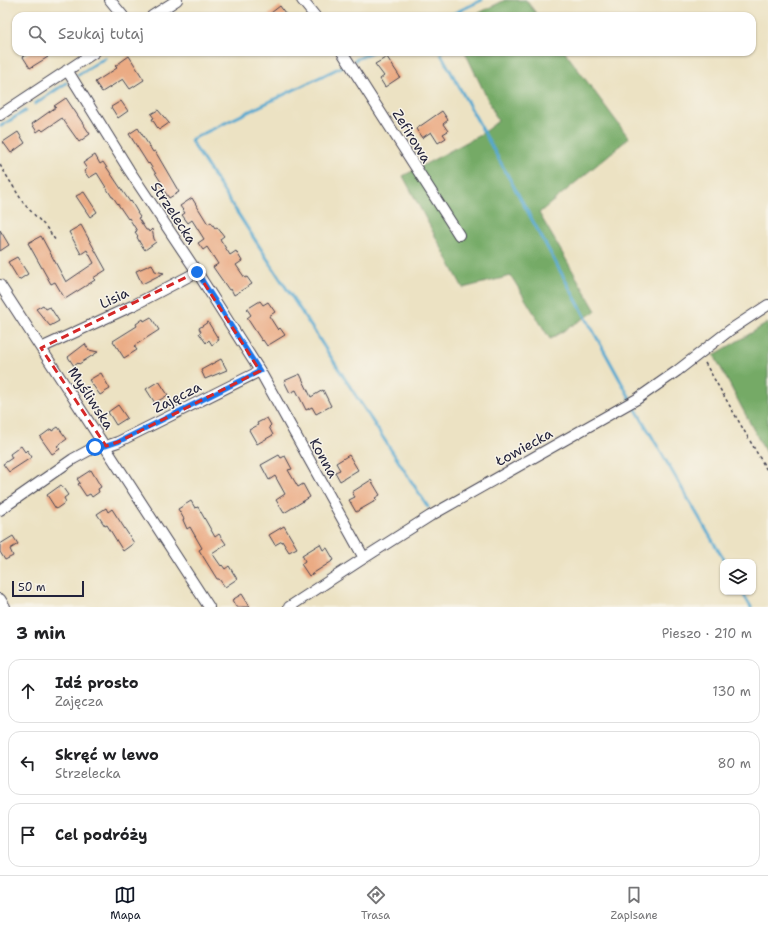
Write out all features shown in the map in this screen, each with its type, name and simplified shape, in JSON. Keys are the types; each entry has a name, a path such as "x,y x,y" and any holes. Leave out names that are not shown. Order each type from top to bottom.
{"street":[{"path":"110,0 120,12"},
{"path":"158,12 177,0"},
{"path":"302,0 312,12"},
{"path":"0,115 89,56"},
{"name":"Zefirowa","path":"345,56 459,235"},
{"name":"Strzelecka","path":"67,70 129,170 197,272 260,371"},
{"name":"Lisia","path":"41,348 134,305 197,272"},
{"name":"Myśliwska","path":"0,285 106,446 209,607"},
{"name":"Łowiecka","path":"289,607 430,516 637,399 677,372 730,330 768,306"},
{"name":"Zajęcza","path":"0,510 73,459 95,447 106,446 141,431 260,371"},
{"name":"Konna","path":"260,371 364,558"},
{"path":"0,599 5,607"}],"path":[{"path":"0,165 24,204 46,227 56,241"},
{"path":"699,354 768,472"}],"highlighted area":[{"path":"197,272 260,371 118,442 106,446 41,348"}],"green space":[{"path":"505,0 526,0 535,12 481,12"},
{"path":"467,56 568,56 629,138 539,213 596,311 550,339 511,276 463,288 403,176 480,135 498,121"},
{"path":"768,323 768,457 714,355"}],"building":[{"path":"280,6 284,12 272,12"},
{"path":"47,56 48,57 30,68 23,57"},
{"path":"129,56 144,80 130,89 123,79 102,92 95,82 117,68 115,66"},
{"path":"387,57 400,77 385,87 380,79 384,76 375,64"},
{"path":"66,98 90,134 79,142 62,118 43,131 41,129 37,132 32,124"},
{"path":"121,101 128,111 118,118 111,107"},
{"path":"158,110 169,123 159,130 152,119 154,118 151,114"},
{"path":"442,111 448,120 443,124 448,131 443,134 446,138 438,143 431,132 422,138 416,129"},
{"path":"138,128 153,152 155,151 179,192 169,198 159,183 161,182 129,134"},
{"path":"18,132 25,143 11,153 3,142"},
{"path":"95,155 100,164 103,162 130,202 131,201 140,217 138,218 146,230 149,232 152,229 156,242 145,250 137,237 138,236 135,232 137,231 129,218 128,219 112,197 97,173 89,178 84,171 87,169 83,163"},
{"path":"84,192 97,212 90,217 76,196"},
{"path":"192,198 208,224 211,222 224,236 220,239 230,255 236,251 242,261 236,265 245,278 247,277 252,284 234,295 213,267 218,264 207,247 203,250 198,243 204,239 192,220 188,223 182,215 185,213 180,206"},
{"path":"81,225 106,270 93,278 95,280 65,299 55,282 51,284 28,243 41,236 66,282 94,263 87,250 81,254 69,232"},
{"path":"0,230 9,245 0,251"},
{"path":"17,257 28,274 19,280 8,262"},
{"path":"152,264 155,271 164,273 142,284 136,271"},
{"path":"260,301 263,305 268,302 275,312 269,316 278,330 280,328 285,335 267,346 247,318 251,315 247,309"},
{"path":"43,305 46,309 50,307 59,321 50,326 36,309"},
{"path":"151,317 159,330 134,346 137,350 124,358 113,341 137,326 136,324 143,319 144,321"},
{"path":"208,322 219,340 212,345 209,340 206,343 199,333 201,332 199,328"},
{"path":"85,344 89,350 98,352 74,366 68,357"},
{"path":"221,359 227,370 205,379 201,370"},
{"path":"101,373 110,389 100,395 89,380"},
{"path":"300,374 311,397 323,390 331,406 316,414 312,407 306,410 296,390 290,393 284,381"},
{"path":"159,381 168,395 155,403 146,389"},
{"path":"118,405 127,418 116,425 108,412"},
{"path":"267,418 271,425 269,427 273,435 257,444 249,430 258,425 257,423"},
{"path":"58,427 67,439 57,446 60,449 52,454 40,437 51,429 52,431"},
{"path":"21,446 25,452 27,450 32,457 9,472 3,464 12,458 10,454"},
{"path":"279,455 281,458 285,456 292,469 288,470 298,487 303,484 310,497 284,513 276,500 285,494 275,476 269,480 261,465"},
{"path":"349,455 358,470 340,481 335,472 340,470 336,463"},
{"path":"91,470 101,487 98,489 99,492 92,497 90,494 86,496 78,484 80,483 77,479"},
{"path":"371,480 380,495 375,498 377,500 356,512 349,500 355,497 352,492"},
{"path":"61,485 68,495 64,498 66,502 56,509 47,495"},
{"path":"191,501 195,508 198,507 215,537 219,534 226,544 212,553 221,566 222,565 225,569 229,566 237,579 225,587 219,579 217,579 199,550 202,548 190,527 187,529 183,520 184,519 178,509"},
{"path":"106,508 108,512 112,509 134,543 123,551 107,525 105,526 97,514"},
{"path":"284,526 297,548 289,552 282,541 275,545 269,535"},
{"path":"13,536 18,544 10,549 13,556 5,560 0,552 0,544"},
{"path":"320,544 323,550 327,548 334,560 309,576 301,564 305,561 302,555"},
{"path":"242,594 250,607 236,607 232,600"}],"waterway":[{"path":"456,12 482,0"},
{"path":"355,60 364,56"},
{"path":"442,56 630,398"},
{"path":"78,75 105,58"},
{"path":"343,66 192,139 191,141 428,507"},
{"path":"35,104 66,83"},
{"path":"1,126 25,111"},
{"path":"634,406 723,559"},
{"path":"744,595 751,607"}],"route":[{"path":"95,447 106,446 118,442 260,371 197,272"}]}
